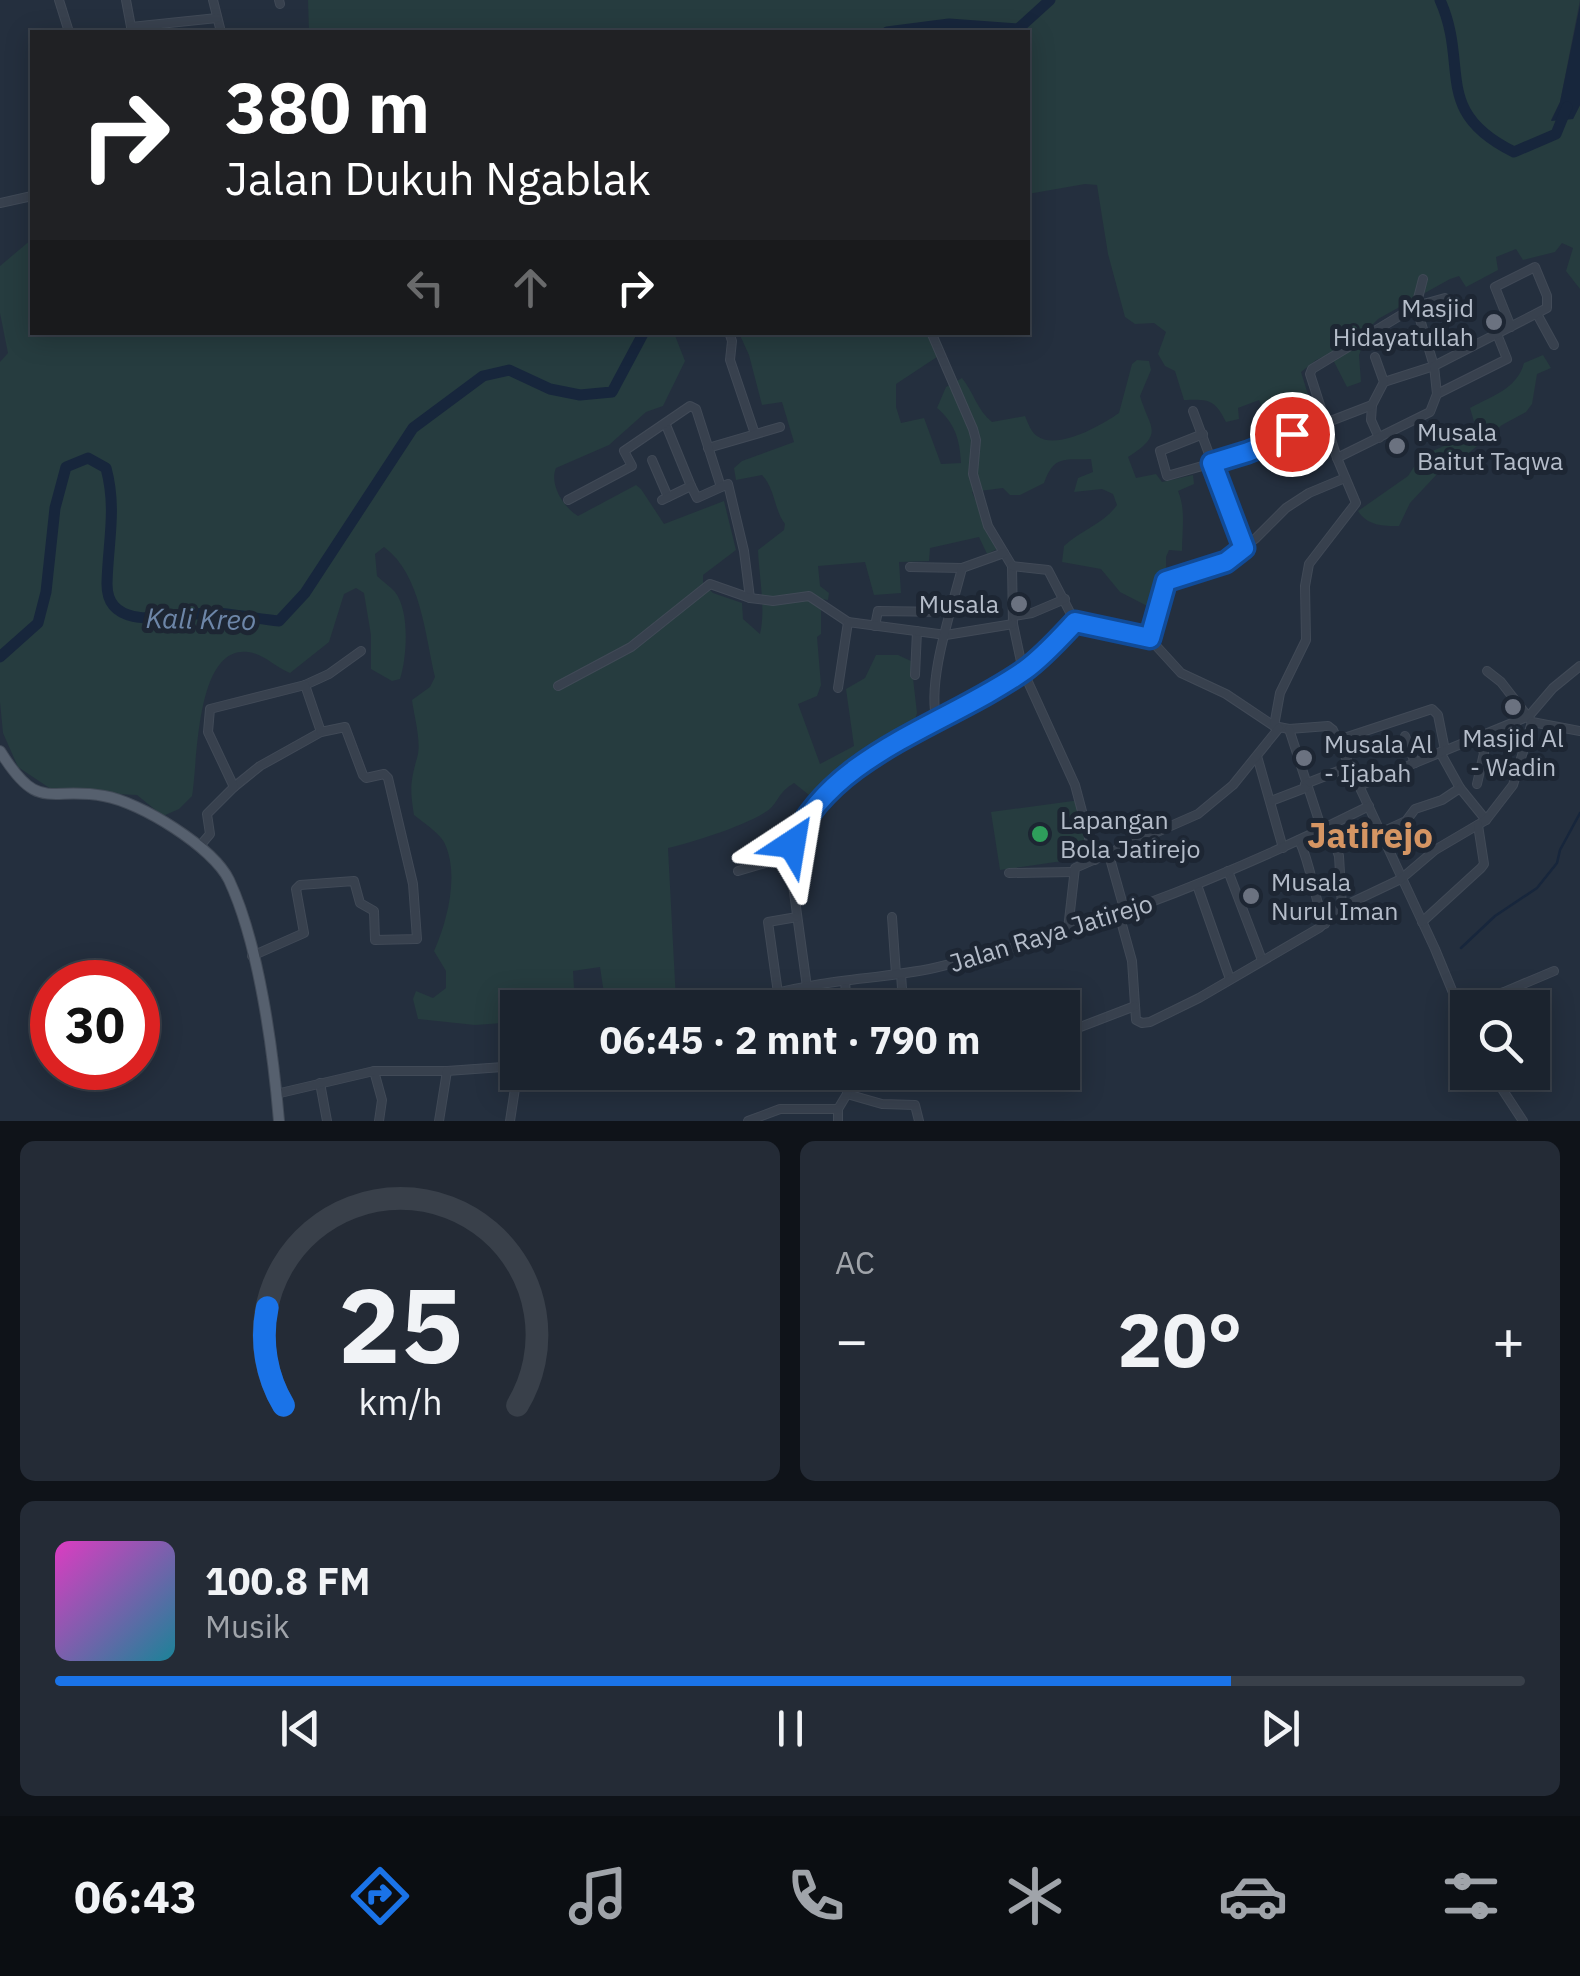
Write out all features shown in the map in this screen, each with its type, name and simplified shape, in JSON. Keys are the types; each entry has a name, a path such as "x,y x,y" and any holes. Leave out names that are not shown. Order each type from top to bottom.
{"main road":[{"path":"0,751 18,775 42,795 94,794 117,799 170,827 219,865 228,880 252,956 279,1121"}],"street":[{"path":"59,0 68,30"},
{"path":"126,0 131,30 218,18"},
{"path":"213,0 221,30"},
{"path":"0,203 30,196"},
{"path":"1379,438 1371,420 1372,405 1384,382 1434,366 1537,314 1547,308 1539,272 1532,267 1496,286 1510,327"},
{"path":"1337,458 1430,412 1438,394 1416,306 1423,280"},
{"path":"1342,907 1339,856 1281,728 1280,693 1306,640 1305,586 1309,564 1356,507 1310,378 1312,369 1416,306 1446,298"},
{"path":"1537,314 1554,345"},
{"path":"1438,394 1507,360 1497,334"},
{"path":"731,335 730,360 755,434"},
{"path":"932,335 973,429 973,474 988,526 1012,566 1013,620 1023,671 1075,786 1095,860"},
{"path":"1375,357 1384,382"},
{"path":"1203,434 1159,454 1168,476 1372,405"},
{"path":"568,500 632,466 624,451 690,406 696,409 721,487"},
{"path":"1193,412 1244,548"},
{"path":"666,425 697,498 728,484 730,487 750,598"},
{"path":"708,448 780,426"},
{"path":"652,460 665,498 691,486"},
{"path":"1150,638 1166,581 1226,562 1286,508 1345,478"},
{"path":"910,567 962,568 1004,554"},
{"path":"1012,566 1048,570 1075,622"},
{"path":"937,722 936,681 948,612 962,568"},
{"path":"558,686 631,647 710,584 750,598 782,601 809,596 848,622 946,635 1013,620 1066,599"},
{"path":"875,626 878,610 948,612"},
{"path":"838,688 848,622"},
{"path":"1075,622 1150,638 1181,674 1226,694 1281,728 1328,726 1351,766 1452,990"},
{"path":"807,987 790,856 798,832 818,804 868,762 1023,671 1054,646 1075,622"},
{"path":"915,675 917,632"},
{"path":"234,788 208,732 210,709 305,685 329,674 361,651"},
{"path":"1109,855 1132,960 1136,1020 1150,1022 1325,924 1342,907 1402,879 1435,850 1482,822 1513,784 1531,719 1553,688 1580,666"},
{"path":"1487,671 1531,719"},
{"path":"305,685 321,732"},
{"path":"1338,740 1432,708 1438,715 1442,751 1482,822 1484,864 1422,922"},
{"path":"1360,786 1478,736 1531,719 1580,731"},
{"path":"198,848 210,835 207,814 234,788 260,766 321,732 345,727 363,775 366,778 386,774 388,778 413,884 418,938 375,940 374,911 362,906 354,881 300,885 296,889 304,933 252,956"},
{"path":"1009,872 1073,872 1198,814 1234,785 1281,728"},
{"path":"1404,736 1415,763"},
{"path":"1477,784 1484,753 1478,736"},
{"path":"1257,756 1282,848"},
{"path":"1271,801 1351,766"},
{"path":"1380,833 1406,821 1416,809 1442,800 1460,788"},
{"name":"Jalan Raya Jatirejo","path":"790,990 972,958 1122,913 1197,885 1369,806"},
{"path":"1300,840 1325,924"},
{"path":"738,871 790,856"},
{"path":"1228,871 1262,960"},
{"path":"1068,929 1073,872"},
{"path":"1197,885 1230,979"},
{"path":"778,990 768,922 797,916"},
{"path":"892,917 900,990"},
{"path":"1509,990 1554,971"},
{"path":"845,981 846,990"},
{"path":"1080,1027 1136,1006"},
{"path":"276,1094 374,1071 500,1069"},
{"path":"374,1071 382,1100 380,1121"},
{"path":"440,1121 447,1071"},
{"path":"320,1083 327,1121"},
{"path":"510,1121 515,1090"},
{"path":"838,1121 838,1110 847,1090"},
{"path":"1503,1090 1523,1121"},
{"path":"847,1094 882,1104 917,1106 918,1121"},
{"path":"748,1121 780,1109 838,1110"}],"green space":[{"path":"308,0 1580,0 1560,102 1551,120 1573,119 1580,105 1580,289 1566,271 1573,248 1562,243 1555,252 1523,260 1516,249 1496,257 1498,270 1466,287 1459,276 1450,279 1378,319 1370,327 1359,355 1361,382 1347,387 1330,354 1301,372 1310,401 1283,416 1267,418 1259,400 1238,408 1239,419 1226,422 1210,402 1184,400 1175,371 1165,366 1158,354 1166,332 1154,323 1135,324 1125,317 1108,254 1097,185 1030,194 1030,30 309,30"},
{"path":"30,241 30,335 675,335 685,361 663,406 646,412 609,445 556,468 556,488 578,516 636,485 664,524 724,501 736,550 703,575 703,583 713,593 742,603 743,619 760,634 758,550 784,530 785,524 762,475 736,480 734,468 742,461 794,442 782,402 762,405 740,335 936,335 943,353 896,384 896,407 901,423 924,418 941,464 961,463 955,432 937,408 946,387 962,378 992,422 1025,416 1037,436 1056,440 1079,435 1119,413 1132,364 1137,360 1149,361 1151,370 1140,396 1151,436 1128,457 1136,478 1156,474 1162,482 1193,475 1194,484 1178,491 1183,513 1182,551 1169,550 1166,572 1171,576 1161,585 1153,609 1120,592 1101,569 1062,562 1064,546 1117,505 1113,494 1102,489 1074,492 1078,478 1093,472 1091,459 1056,463 1044,483 1020,495 1010,495 1003,488 972,492 997,549 987,554 979,537 930,548 929,561 899,562 901,593 874,595 865,562 818,566 820,586 829,593 828,600 821,599 821,634 817,637 821,685 817,696 798,704 820,764 854,746 846,689 865,678 876,655 898,655 911,661 917,713 910,736 864,762 819,803 794,783 757,817 668,848 675,990 603,990 600,967 573,971 574,990 500,990 500,1023 475,1025 418,1019 413,999 416,991 433,998 446,988 446,971 434,951 447,912 451,868 444,842 414,815 411,786 419,745 412,700 430,687 435,677 414,589 406,573 384,547 375,554 377,576 395,592 403,611 405,647 400,679 392,681 371,669 371,635 364,593 356,588 344,594 329,642 290,673 248,652 231,655 218,667 202,709 192,796 179,809 163,816 137,795 54,791 18,767 3,733 0,362 8,353 0,313 0,266"},
{"path":"1543,355 1551,368 1537,374 1532,404 1526,412 1502,425 1464,457 1453,457 1410,503 1399,526 1376,524 1362,516 1358,511 1408,476 1421,456 1475,425 1470,408 1503,391 1516,379 1524,363"},
{"name":"Lapangan Bola Jatirejo","path":"1080,800 1090,857 1000,870 991,812"}],"water":[{"path":"1580,5 1580,105 1573,119 1551,121 1560,102"}],"waterway":[{"name":"Kali Kreo","path":"902,30 949,24 1018,29 1050,0"},
{"name":"Kali Kreo","path":"1440,0 1453,46 1462,104 1488,136 1514,152 1556,134 1567,107"},
{"name":"Kali Kreo","path":"0,657 38,623 46,592 55,508 66,467 88,458 106,468 111,512 107,583 110,600 118,610 146,618 210,613 279,621 305,593 413,428 483,376 509,370 550,389 580,395 612,392 642,335"},
{"path":"1461,948 1495,916 1537,888 1557,863 1580,813"}],"place":[{"name":"Masjid Hidayatullah","path":"1494,322"},
{"name":"Musala Baitut Taqwa","path":"1397,446"},
{"name":"Musala","path":"1019,604"},
{"name":"Masjid Al - Wadin","path":"1513,707"},
{"name":"Musala Al - Ijabah","path":"1304,758"},
{"name":"Lapangan Bola Jatirejo","path":"1040,834"},
{"name":"Musala Nurul Iman","path":"1251,896"}],"district":[{"name":"Jatirejo","path":"1370,836"}],"route":[{"path":"792,844 818,804 843,781 902,741 1023,671 1054,646 1075,622 1150,638 1166,581 1226,562 1244,548 1212,463 1292,434"}]}
